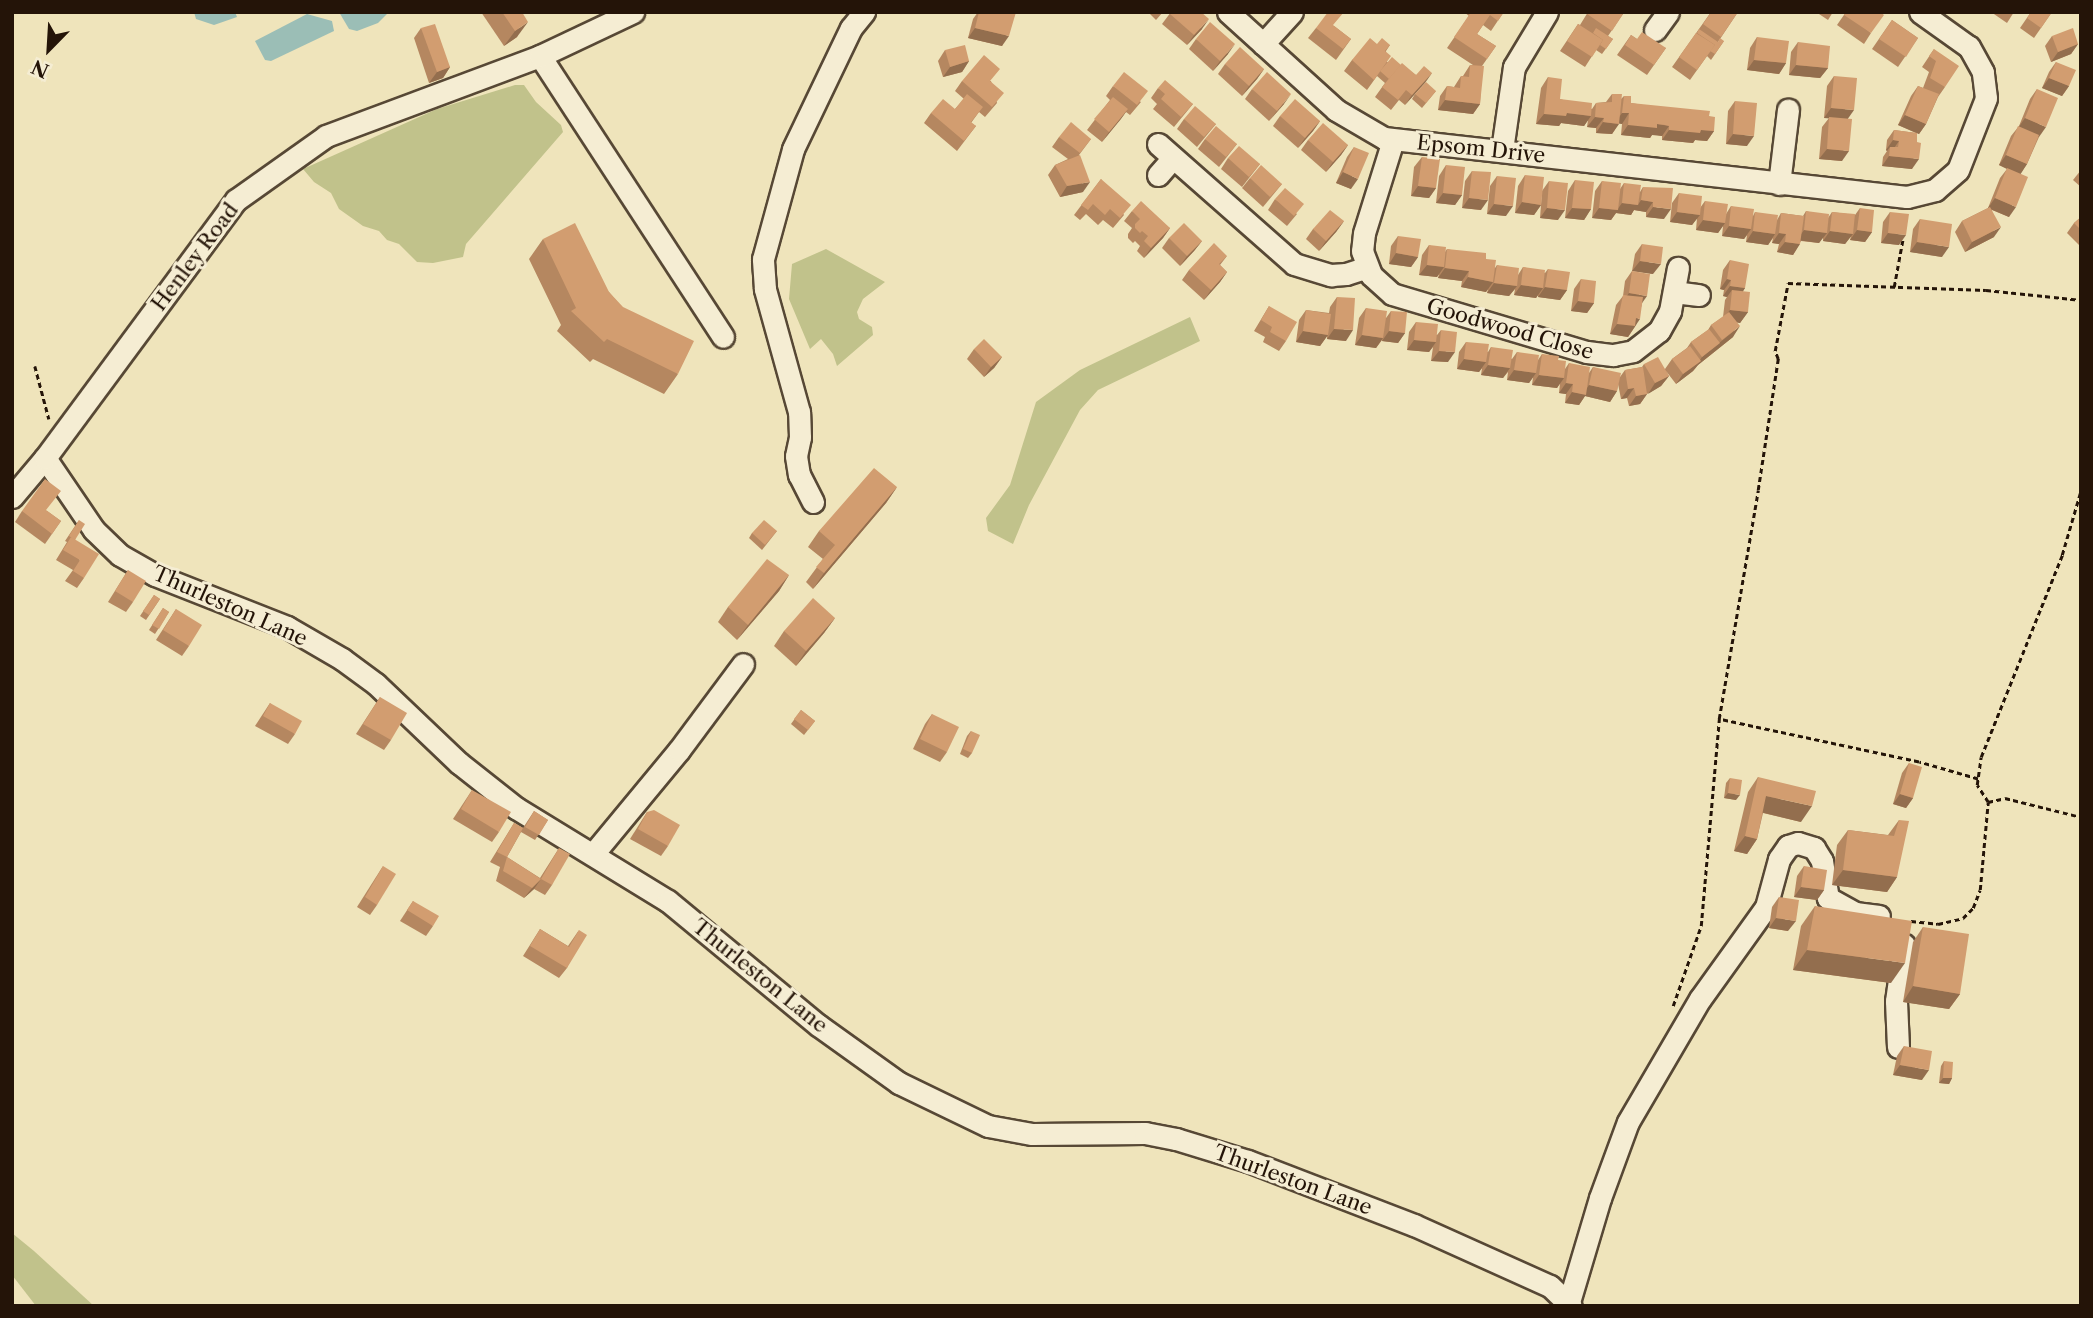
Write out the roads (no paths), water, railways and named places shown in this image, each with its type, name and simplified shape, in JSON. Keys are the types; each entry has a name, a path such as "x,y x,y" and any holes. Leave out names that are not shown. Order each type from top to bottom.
{"street":[{"name":"Henley Road","path":"12,497 47,456 236,200 326,136 540,56 633,12"},
{"path":"813,502 799,475 796,456 800,437 799,412 765,289 763,259 793,149 851,28 864,12"},
{"name":"Epsom Drive","path":"1228,12 1346,118 1393,140 1907,197 1935,190 1958,170 1986,99 1983,72 1969,47 1920,12"},
{"path":"1264,44 1292,12"},
{"path":"1502,150 1514,67 1547,12"},
{"path":"540,56 723,337"},
{"path":"1779,184 1788,110"},
{"path":"1158,175 1166,151 1294,264 1331,275 1367,267 1363,241 1393,140"},
{"name":"Goodwood Close","path":"1367,267 1377,283 1392,294 1604,355 1633,351 1649,341 1667,319 1678,268"},
{"path":"1674,292 1699,295"},
{"name":"Thurleston Lane","path":"47,456 94,530 120,555 155,575 287,627 342,659 376,684 459,763 516,808 668,901 818,1025 899,1083 988,1126 1032,1134 1145,1133 1176,1139 1248,1161 1414,1225 1550,1286 1570,1304"},
{"path":"593,854 679,751 743,664"},
{"path":"1570,1304 1600,1198 1628,1122 1700,999 1766,907 1779,859 1787,846 1798,843 1814,848 1822,860 1828,898 1855,913 1901,920 1896,1001 1898,1047"}],"water":[{"path":"194,12 235,12 237,17 214,25 196,19"},
{"path":"339,12 389,12 378,23 357,31 349,29"},
{"path":"307,14 332,21 334,31 271,61 265,60 255,41"}]}
